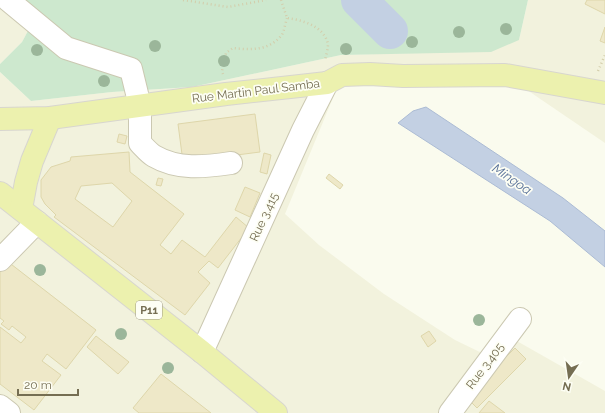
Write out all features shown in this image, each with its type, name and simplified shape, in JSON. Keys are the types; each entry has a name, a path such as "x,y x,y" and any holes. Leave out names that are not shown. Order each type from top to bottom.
{"main road":[{"name":"Rue Martin Paul Samba","path":"0,119 50,118 226,94 324,83 342,75 505,75 605,93"},
{"path":"29,215 26,182 32,161 50,118"},
{"name":"P11","path":"0,193 202,352 276,413"}],"street":[{"path":"8,0 66,48 131,69 140,106 140,143 153,156 179,166 201,167 231,163"},
{"name":"Rue 3.415","path":"202,352 324,83"},
{"path":"0,260 29,215"},
{"name":"Rue 3.405","path":"450,413 520,320"},
{"path":"0,406 9,413"}],"path":[{"path":"182,0 228,7 266,0"},
{"path":"226,94 222,71 226,53 233,48 253,50 268,46 282,36 287,18 281,0"},
{"path":"287,18 299,19 320,30 328,44 324,83"}],"shaded area":[{"path":"0,0 36,16 22,42 0,64"},
{"path":"25,0 528,0 519,40 491,52 341,55 192,87 112,92 31,101 0,72 0,64 22,42 36,16"},
{"path":"528,0 605,0 605,143 505,75 342,76 285,214 319,245 384,294 455,340 486,355 508,336 605,391 605,413 0,413 0,72 31,101 112,92 192,87 341,55 411,53 519,40"}],"water":[{"path":"426,107 563,198 605,231 605,267 550,221 398,123 413,111"}],"building":[{"path":"587,0 605,0 605,14 585,4"},
{"path":"605,27 605,43 600,41"},
{"path":"255,114 260,152 183,162 178,124"},
{"path":"119,134 127,136 125,144 117,142"},
{"path":"129,152 130,172 184,214 160,245 171,254 182,240 205,257 236,217 249,228 218,268 209,261 198,272 210,283 185,315 54,217 56,215 45,204 41,197 41,180 51,167 70,161 71,157","holes":["112,183 132,201 113,227 75,199 81,186"]},
{"path":"264,153 271,155 267,174 260,172"},
{"path":"329,174 343,185 340,189 326,178"},
{"path":"158,178 163,179 161,186 156,185"},
{"path":"245,187 260,193 250,217 235,210"},
{"path":"7,261 96,330 66,369 47,354 42,361 61,375 34,410 0,384 0,327 21,343 26,337 12,326 9,330 1,324 4,321 0,318 0,270"},
{"path":"429,331 436,341 428,347 421,336"},
{"path":"96,336 129,362 118,374 87,347"},
{"path":"515,348 526,359 477,408 466,397"},
{"path":"161,374 211,413 139,413 133,408"},
{"path":"489,401 505,413 479,413"}],"waterway":[{"name":"Mingoa","path":"359,0 390,31"}]}
